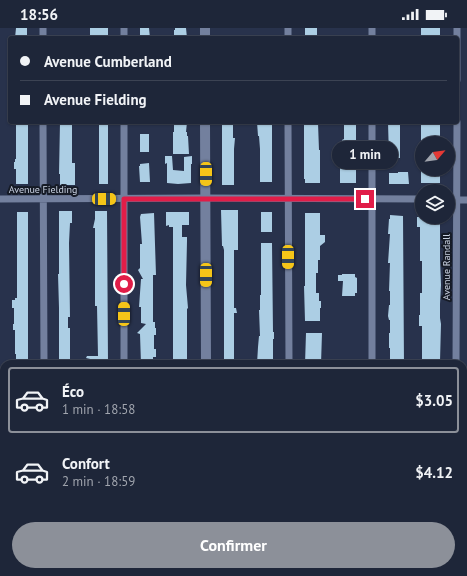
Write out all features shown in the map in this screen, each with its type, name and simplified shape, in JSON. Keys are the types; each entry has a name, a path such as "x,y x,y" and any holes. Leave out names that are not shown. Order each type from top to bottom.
{"main road":[{"path":"205,124 206,360"}],"street":[{"path":"43,124 44,360"},
{"path":"124,124 124,360"},
{"path":"288,124 289,360"},
{"path":"372,124 372,360"},
{"name":"Avenue Randall","path":"456,360 457,124"},
{"name":"Avenue Fielding","path":"0,199 288,198 415,200"},
{"path":"457,200 467,200"}],"building":[{"path":"16,28 27,28 27,36 15,36"},
{"path":"90,28 108,28 108,36 90,36"},
{"path":"140,28 149,28 150,36 140,36"},
{"path":"175,28 186,28 187,36 174,36"},
{"path":"305,28 317,28 317,36 305,36"},
{"path":"421,28 440,28 440,36 421,36"},
{"path":"16,124 28,124 28,184 16,184 16,169 14,169 14,162 16,159"},
{"path":"60,124 72,124 72,163 75,163 75,185 60,185"},
{"path":"99,124 108,124 108,184 99,184"},
{"path":"174,124 187,124 186,132 188,136 189,154 173,154"},
{"path":"222,124 233,124 233,138 235,138 234,185 222,185"},
{"path":"257,124 272,124 272,182 260,182 260,149"},
{"path":"304,124 318,124 320,183 305,183"},
{"path":"344,124 356,124 356,183 340,183 342,140 344,139"},
{"path":"388,124 400,124 400,158 389,158"},
{"path":"421,124 440,124 440,136 421,136"},
{"path":"140,134 149,134 149,152 140,152"},
{"path":"165,156 172,156 173,170 184,171 184,157 192,156 191,183 167,183 167,163 165,164"},
{"path":"149,163 150,182 140,182 139,166 140,164"},
{"path":"408,172 409,184 389,184 389,173"},
{"path":"421,176 440,176 440,183 421,183"},
{"path":"221,210 238,210 238,250 234,250 234,308 236,308 237,313 234,313 234,360 224,360 224,250 222,246"},
{"path":"59,211 72,211 69,243 70,317 68,317 68,328 70,328 70,360 59,360"},
{"path":"95,211 107,211 108,360 94,360 86,358 87,356 98,356 97,306 95,306 95,228 93,228"},
{"path":"17,212 28,212 28,360 16,360 15,330 13,330 14,308 12,308 12,300 17,298"},
{"path":"166,212 189,212 189,225 182,225 182,237 187,237 187,360 173,360 173,227 169,227 169,225 166,226"},
{"path":"261,212 272,212 272,232 261,232"},
{"path":"154,213 156,275 153,275 153,322 155,322 156,328 156,335 154,335 154,349 156,349 156,357 153,357 153,360 141,360 140,334 137,333 146,324 141,323 141,307 139,307 141,279 143,279 138,270 140,268 140,244 142,244 141,214"},
{"path":"305,213 320,213 320,235 325,235 325,242 320,246 320,260 318,260 318,273 316,273 316,293 319,293 319,301 321,301 320,321 305,321"},
{"path":"390,215 403,216 404,360 390,360 390,320 388,316 390,305 390,263 388,263 390,234 388,234"},
{"path":"417,224 440,224 440,360 422,360 422,326 419,326 420,293 422,293 420,227 417,227"},
{"path":"261,243 272,243 274,332 273,360 257,360 260,336 259,310 261,295"},
{"path":"355,274 355,277 357,278 357,293 355,293 355,296 342,296 343,281 338,281 338,275"},
{"path":"306,333 322,333 321,360 305,360"}],"route":[{"path":"124,284 124,199 365,199"}]}
